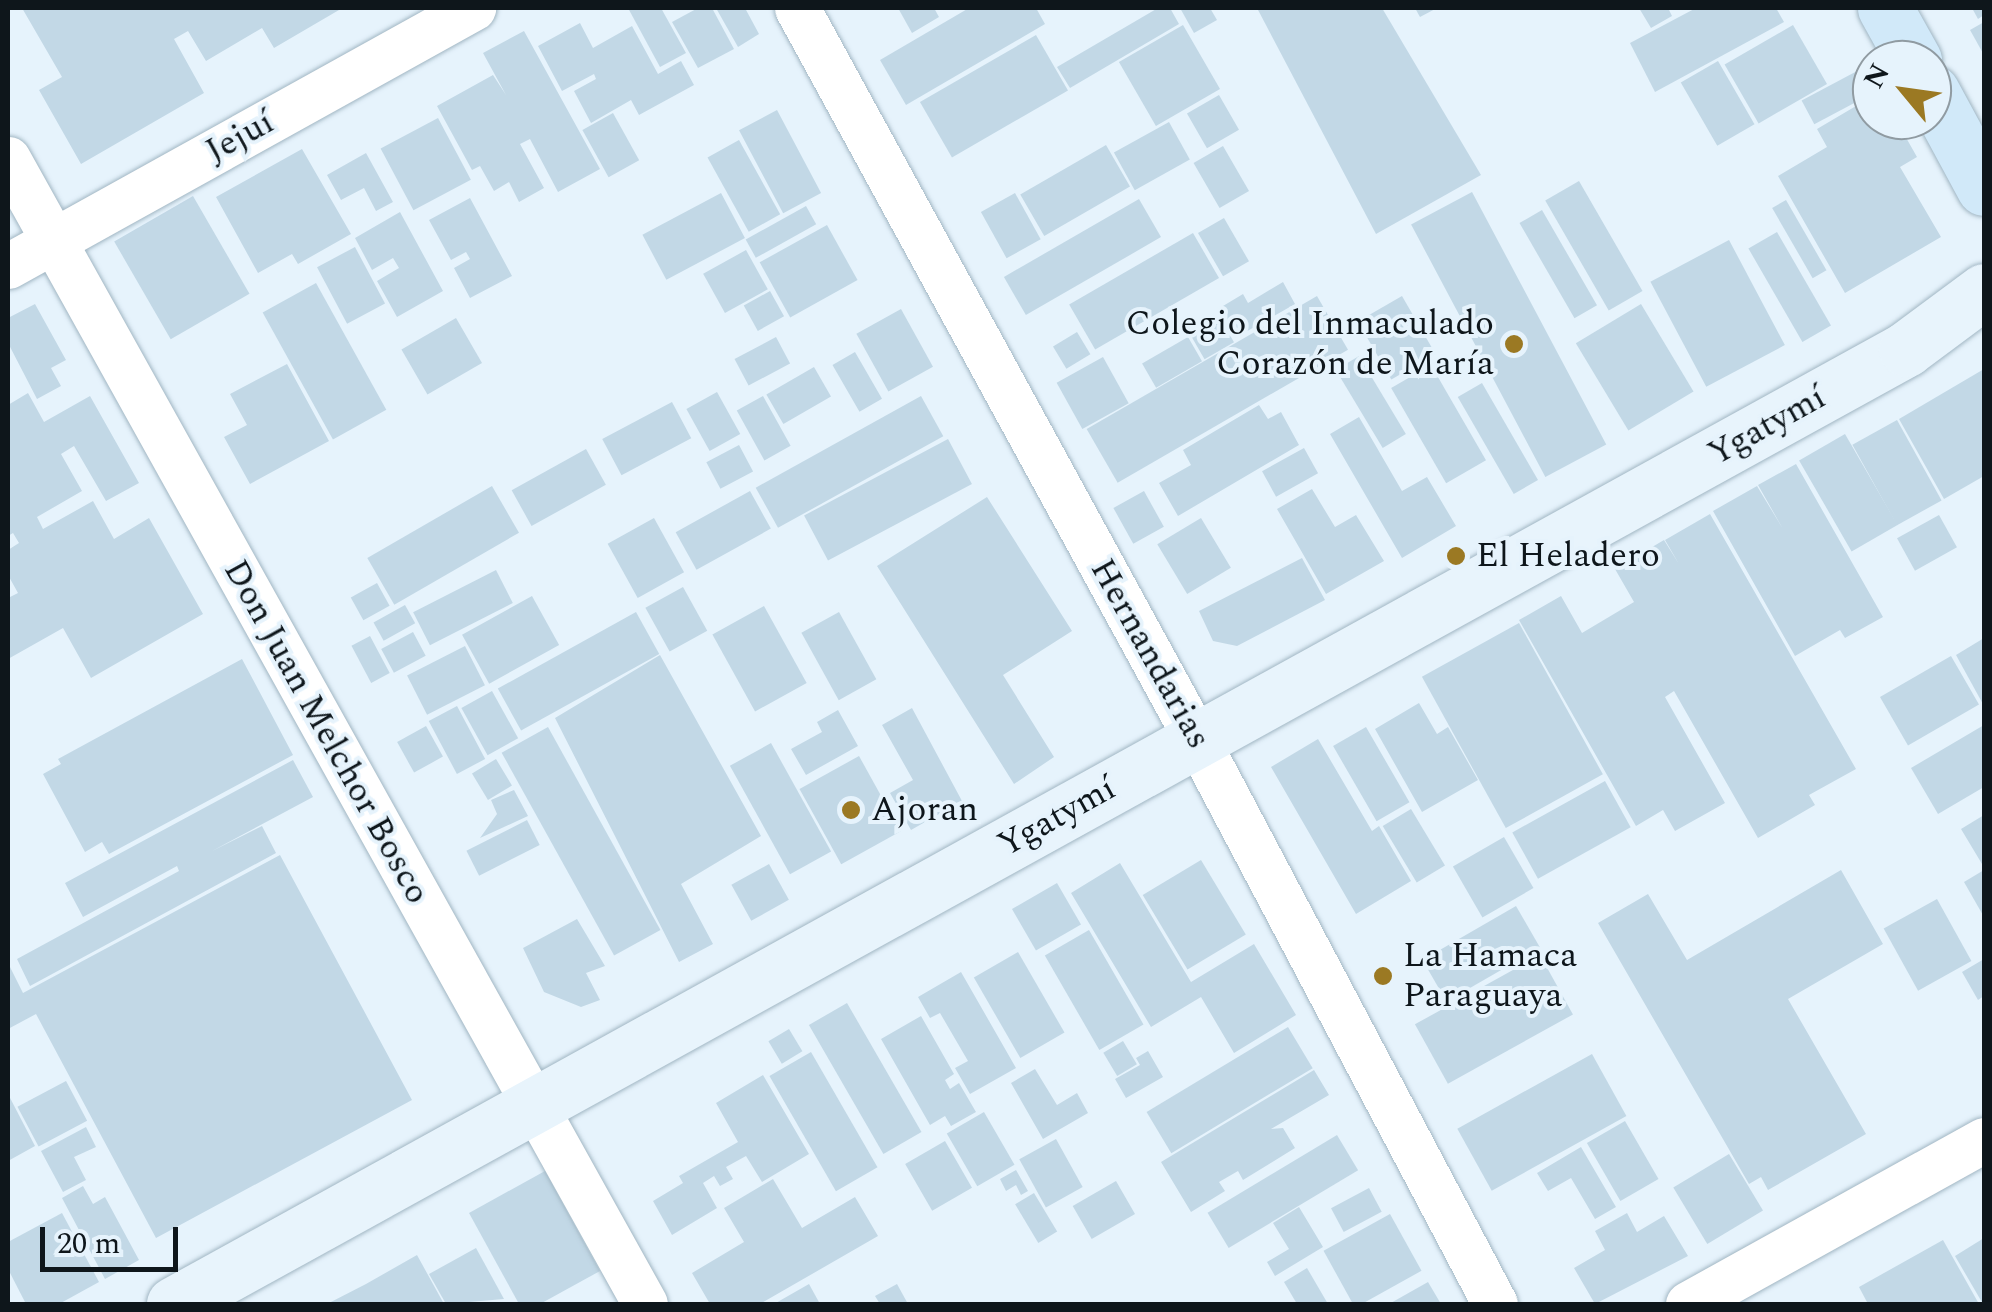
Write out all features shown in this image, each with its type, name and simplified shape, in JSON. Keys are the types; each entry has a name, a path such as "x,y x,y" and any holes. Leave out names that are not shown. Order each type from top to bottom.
{"main road":[{"path":"1886,8 1903,40"},
{"path":"1952,129 1984,188"}],"street":[{"name":"Jejuí","path":"8,266 473,8"},
{"name":"Hernandarias","path":"798,8 1198,740 1495,1304"},
{"name":"Don Juan Melchor Bosco","path":"8,158 645,1304"},
{"name":"Ygatymí","path":"174,1304 1962,325 1984,291"},
{"path":"1688,1304 1984,1140"}],"building":[{"path":"22,8 339,10 274,48 262,28 206,61 188,31 174,39 204,93 81,164 39,90 62,77"},
{"path":"628,8 661,8 686,53 660,67"},
{"path":"698,8 712,8 734,49 698,68 672,22"},
{"path":"716,8 745,8 759,34 738,47"},
{"path":"898,8 934,8 939,17 912,33"},
{"path":"969,8 1036,8 1045,24 906,105 880,60"},
{"path":"1158,8 1170,8 1179,24 1070,88 1057,67"},
{"path":"1180,8 1210,8 1217,20 1194,33"},
{"path":"1257,8 1382,8 1481,175 1376,234"},
{"path":"1415,8 1437,8 1420,17"},
{"path":"1639,8 1668,8 1672,16 1651,28"},
{"path":"1696,8 1776,8 1784,22 1655,92 1630,43"},
{"path":"1972,8 1984,8 1984,15 1978,19"},
{"path":"1984,22 1984,55 1970,30"},
{"path":"580,23 593,48 632,26 658,74 681,61 694,85 639,115 631,100 591,123 574,91 596,79 594,74 562,91 538,46"},
{"path":"1183,25 1220,89 1156,126 1119,62"},
{"path":"1793,25 1827,84 1759,123 1725,64"},
{"path":"524,31 600,169 558,192 530,139 520,144 544,188 519,202 509,182 494,191 480,166 472,170 437,106 493,75 506,95 483,53"},
{"path":"1036,35 1068,90 952,157 920,102"},
{"path":"1718,61 1754,124 1717,146 1681,82"},
{"path":"1852,74 1852,104 1814,124 1802,101"},
{"path":"1219,95 1239,130 1207,148 1187,114"},
{"path":"1852,108 1852,140 1907,140 1917,157 1900,167 1941,237 1845,293 1778,176 1827,147 1817,129"},
{"path":"777,110 821,193 783,213 739,130"},
{"path":"613,113 639,160 609,177 582,130"},
{"path":"438,118 471,180 413,210 381,149"},
{"path":"1169,122 1190,160 1135,190 1114,153"},
{"path":"739,140 780,214 749,232 708,157"},
{"path":"1106,145 1130,187 1044,236 1020,194"},
{"path":"1223,146 1249,191 1220,208 1194,163"},
{"path":"302,149 351,234 298,264 292,254 258,273 216,197"},
{"path":"366,153 393,202 376,211 364,188 341,200 327,175"},
{"path":"1579,181 1642,291 1609,310 1545,200"},
{"name":"Colegio del Inmaculado Corazón de María","path":"1472,192 1606,445 1545,477 1411,224"},
{"path":"721,193 745,238 666,280 642,235"},
{"path":"1015,193 1041,239 1007,258 981,212"},
{"path":"193,196 249,294 171,339 114,241"},
{"path":"470,198 512,276 470,298 454,268 470,259 466,252 451,260 429,220"},
{"path":"1139,199 1161,237 1026,315 1004,277"},
{"path":"1786,200 1826,270 1813,278 1772,208"},
{"path":"806,206 816,224 756,258 746,239"},
{"path":"1542,210 1597,305 1574,318 1519,223"},
{"path":"400,212 443,291 397,317 377,281 399,268 393,258 372,270 355,238"},
{"path":"1224,218 1249,261 1223,276 1198,233"},
{"path":"827,225 858,280 790,317 760,262"},
{"path":"1777,232 1831,326 1802,342 1748,248"},
{"path":"1193,233 1219,278 1095,350 1069,304"},
{"path":"1729,240 1785,345 1706,387 1650,282"},
{"path":"355,247 385,304 347,324 317,267"},
{"path":"746,250 768,289 725,313 703,274"},
{"path":"1283,282 1295,304 1235,338 1218,309 1243,294 1248,303"},
{"path":"316,283 386,410 333,439 263,313"},
{"path":"770,291 784,316 758,331 744,306"},
{"path":"1317,296 1348,350 1118,483 1087,429"},
{"path":"1402,296 1436,354 1391,380 1358,322"},
{"path":"35,304 66,360 51,368 61,386 37,399 8,343 8,318"},
{"path":"1641,304 1694,391 1628,431 1576,343"},
{"path":"901,309 933,367 888,391 856,334"},
{"path":"456,318 482,363 427,395 401,350"},
{"path":"1220,318 1234,342 1205,359 1191,335"},
{"path":"1077,332 1090,354 1066,369 1053,346"},
{"path":"776,337 790,363 749,386 735,359"},
{"path":"1188,337 1202,361 1156,388 1142,364"},
{"path":"855,352 882,399 859,412 832,365"},
{"path":"1359,356 1406,434 1383,448 1336,370"},
{"path":"1103,357 1129,403 1082,429 1057,383"},
{"path":"287,364 329,441 250,484 224,437 247,425 230,394"},
{"path":"1431,365 1486,460 1446,483 1391,388"},
{"path":"814,367 831,396 783,424 766,395"},
{"path":"1984,369 1984,476 1944,499 1899,419"},
{"path":"1482,383 1538,480 1514,494 1458,397"},
{"path":"717,392 740,434 710,451 686,409"},
{"path":"28,393 44,422 90,396 139,483 106,501 74,446 61,454 82,491 37,517 43,529 93,501 114,539 149,518 203,614 91,678 63,628 8,659 8,598 18,593 8,575 8,550 19,543 13,533 8,536 8,405"},
{"path":"763,396 791,446 764,460 737,411"},
{"path":"921,396 943,436 778,528 756,488"},
{"path":"672,402 691,438 621,475 602,439"},
{"path":"1259,405 1268,419 1281,412 1299,445 1178,516 1159,483 1191,465 1183,450"},
{"path":"1359,417 1402,491 1427,477 1456,526 1402,558 1330,434"},
{"path":"1897,420 1942,500 1897,525 1852,445"},
{"path":"1845,434 1898,525 1852,551 1799,460"},
{"path":"948,439 972,484 828,561 804,516"},
{"path":"739,445 753,471 720,489 706,462"},
{"path":"1304,448 1318,473 1276,497 1262,471"},
{"path":"586,449 606,485 532,526 512,490"},
{"path":"1796,464 1883,617 1845,638 1840,630 1795,656 1713,511 1757,486 1783,529 1758,485"},
{"path":"492,486 519,533 394,605 367,558"},
{"path":"1312,489 1335,527 1356,515 1384,561 1326,594 1277,509"},
{"path":"750,491 771,529 697,570 676,532"},
{"path":"1144,491 1164,527 1133,544 1113,508"},
{"path":"987,497 1072,631 1003,675 1054,757 1014,784 877,566"},
{"path":"1710,514 1856,769 1809,795 1815,805 1758,838 1674,691 1665,697 1725,803 1675,831 1663,810 1636,826 1519,620 1561,596 1582,633 1634,602 1615,569 1664,540 1679,564 1665,540"},
{"path":"1939,515 1957,547 1915,571 1897,538"},
{"path":"654,518 684,572 638,598 608,544"},
{"path":"1201,518 1231,568 1187,594 1157,544"},
{"path":"1302,558 1325,600 1237,646 1213,641 1199,611"},
{"path":"496,570 513,603 430,645 413,612"},
{"path":"377,583 390,606 363,620 351,598"},
{"path":"683,587 707,631 670,652 645,608"},
{"path":"532,596 559,645 489,684 462,635"},
{"path":"405,605 415,623 384,641 374,622"},
{"path":"764,606 807,683 755,712 712,635"},
{"path":"636,612 659,654 521,731 498,689"},
{"path":"839,612 876,679 839,700 801,633"},
{"path":"1519,623 1603,774 1506,828 1422,677"},
{"path":"413,632 426,656 394,673 381,649"},
{"path":"370,636 390,673 371,683 351,646"},
{"path":"1984,638 1984,706 1956,655"},
{"path":"465,646 485,685 427,715 407,676"},
{"path":"660,655 761,836 681,884 713,944 679,962 555,718"},
{"path":"1951,656 1979,704 1908,745 1880,697"},
{"path":"242,659 293,755 109,854 102,842 85,852 43,774 61,764 58,759"},
{"path":"492,691 518,738 488,755 461,708"},
{"path":"1419,703 1437,734 1448,727 1478,780 1422,812 1375,729"},
{"path":"457,706 485,759 457,774 429,721"},
{"path":"912,708 962,801 911,830 890,793 913,780 882,725"},
{"path":"838,710 858,746 806,775 791,749 822,732 817,722"},
{"path":"1984,725 1984,787 1938,814 1911,768"},
{"path":"426,726 443,757 414,773 397,742"},
{"path":"548,727 660,930 614,956 502,753"},
{"path":"1366,727 1410,802 1377,821 1333,746"},
{"path":"1318,739 1372,831 1379,826 1411,881 1356,914 1271,767"},
{"path":"771,743 831,851 790,874 730,766"},
{"name":"Ajoran","path":"859,756 901,831 841,864 800,789"},
{"path":"496,759 512,786 488,800 472,773"},
{"path":"293,760 313,797 212,851 262,826 276,853 30,986 17,959 179,871 177,866 83,917 65,883"},
{"path":"1605,781 1631,827 1538,879 1512,832"},
{"path":"514,790 528,816 480,838 497,814 491,800"},
{"path":"1411,809 1445,866 1417,883 1383,826"},
{"path":"1984,815 1984,862 1982,864 1961,829"},
{"path":"527,820 540,845 479,876 466,851"},
{"path":"1504,837 1534,888 1482,918 1453,867"},
{"path":"280,855 412,1100 156,1238 36,1014 8,1029 8,963 23,993"},
{"path":"1201,860 1246,935 1188,970 1143,895"},
{"path":"1120,863 1191,982 1254,944 1296,1015 1234,1053 1201,997 1151,1027 1071,893"},
{"path":"769,864 789,900 751,921 731,885"},
{"path":"1841,870 1883,944 1788,999 1866,1134 1768,1190 1761,1177 1749,1184 1598,923 1648,894 1687,960"},
{"path":"1984,870 1984,917 1964,882"},
{"path":"1057,883 1081,925 1036,951 1012,909"},
{"path":"1937,899 1971,961 1918,991 1884,929"},
{"path":"1516,906 1540,948 1446,1002 1422,960"},
{"path":"577,919 605,966 586,973 600,1000 581,1007 544,992 523,948"},
{"path":"1089,930 1144,1024 1099,1050 1045,955"},
{"path":"1018,952 1064,1033 1020,1058 974,978"},
{"path":"1540,955 1573,1014 1448,1084 1415,1024"},
{"path":"1984,959 1984,996 1978,1000 1962,972"},
{"path":"961,972 1016,1068 970,1094 955,1068 968,1061 940,1013 930,1018 918,997"},
{"path":"847,1003 922,1132 883,1154 809,1025"},
{"path":"921,1016 954,1074 945,1080 950,1089 959,1083 976,1112 951,1126 945,1116 930,1125 881,1039"},
{"path":"1288,1027 1313,1068 1171,1153 1147,1112"},
{"path":"789,1029 802,1051 782,1064 768,1041"},
{"path":"1123,1041 1137,1064 1117,1076 1103,1053"},
{"path":"1148,1051 1163,1077 1126,1098 1115,1079 1140,1065 1136,1058"},
{"path":"811,1052 878,1167 836,1191 769,1076"},
{"path":"1592,1054 1626,1116 1492,1191 1457,1129"},
{"path":"1035,1069 1057,1105 1077,1093 1088,1113 1043,1139 1011,1083"},
{"path":"1314,1070 1329,1095 1271,1129 1283,1128 1295,1148 1243,1180 1238,1171 1219,1182 1225,1191 1191,1212 1161,1162"},
{"path":"763,1075 809,1154 762,1182 746,1156 726,1167 733,1179 720,1186 714,1176 703,1183 717,1208 672,1235 653,1201 683,1183 679,1176 738,1142 716,1103"},
{"path":"66,1081 87,1121 39,1147 17,1107"},
{"path":"8,1094 35,1146 8,1161"},
{"path":"984,1112 1014,1165 977,1186 947,1134"},
{"path":"1625,1121 1658,1179 1620,1201 1587,1143"},
{"path":"86,1127 96,1147 74,1157 86,1180 63,1192 41,1151"},
{"path":"1337,1135 1358,1170 1229,1248 1208,1213"},
{"path":"1056,1139 1083,1187 1046,1207 1019,1159"},
{"path":"945,1141 972,1188 932,1211 905,1164"},
{"path":"1581,1147 1616,1207 1595,1219 1571,1178 1548,1191 1537,1173"},
{"path":"1729,1154 1763,1211 1707,1244 1673,1187"},
{"path":"1016,1170 1028,1191 1021,1195 1016,1185 1006,1191 1000,1179"},
{"path":"545,1171 600,1271 540,1304 519,1304 469,1213"},
{"path":"773,1179 802,1228 855,1197 878,1236 760,1304 710,1304 692,1273 744,1242 724,1208"},
{"path":"1116,1181 1135,1214 1092,1239 1073,1206"},
{"path":"83,1186 93,1204 105,1197 139,1260 105,1279 62,1198"},
{"path":"1369,1188 1382,1212 1344,1232 1331,1208"},
{"path":"1034,1193 1057,1232 1038,1243 1015,1204"},
{"path":"1299,1207 1323,1247 1275,1276 1267,1262 1289,1249 1273,1223"},
{"path":"62,1213 99,1282 59,1304 26,1304 8,1269 8,1242"},
{"path":"1627,1213 1637,1232 1664,1216 1688,1256 1595,1304 1574,1268 1605,1250 1595,1231"},
{"path":"1390,1214 1422,1271 1362,1304 1353,1304 1324,1251"},
{"path":"1984,1238 1984,1304 1983,1304 1955,1256"},
{"path":"1943,1240 1979,1304 1868,1304 1859,1287"},
{"path":"476,1248 504,1299 446,1304 429,1274"},
{"path":"417,1255 444,1304 327,1304 366,1284"},
{"path":"1307,1268 1328,1304 1297,1304 1284,1282"},
{"path":"1428,1282 1441,1304 1389,1304"},
{"path":"809,1284 820,1304 774,1304"},
{"path":"897,1284 908,1304 880,1304 875,1296"}],"place":[{"name":"Colegio del Inmaculado Corazón de María","path":"1514,344"},
{"name":"El Heladero","path":"1456,556"},
{"name":"Ajoran","path":"851,810"},
{"name":"La Hamaca Paraguaya","path":"1383,976"}]}
